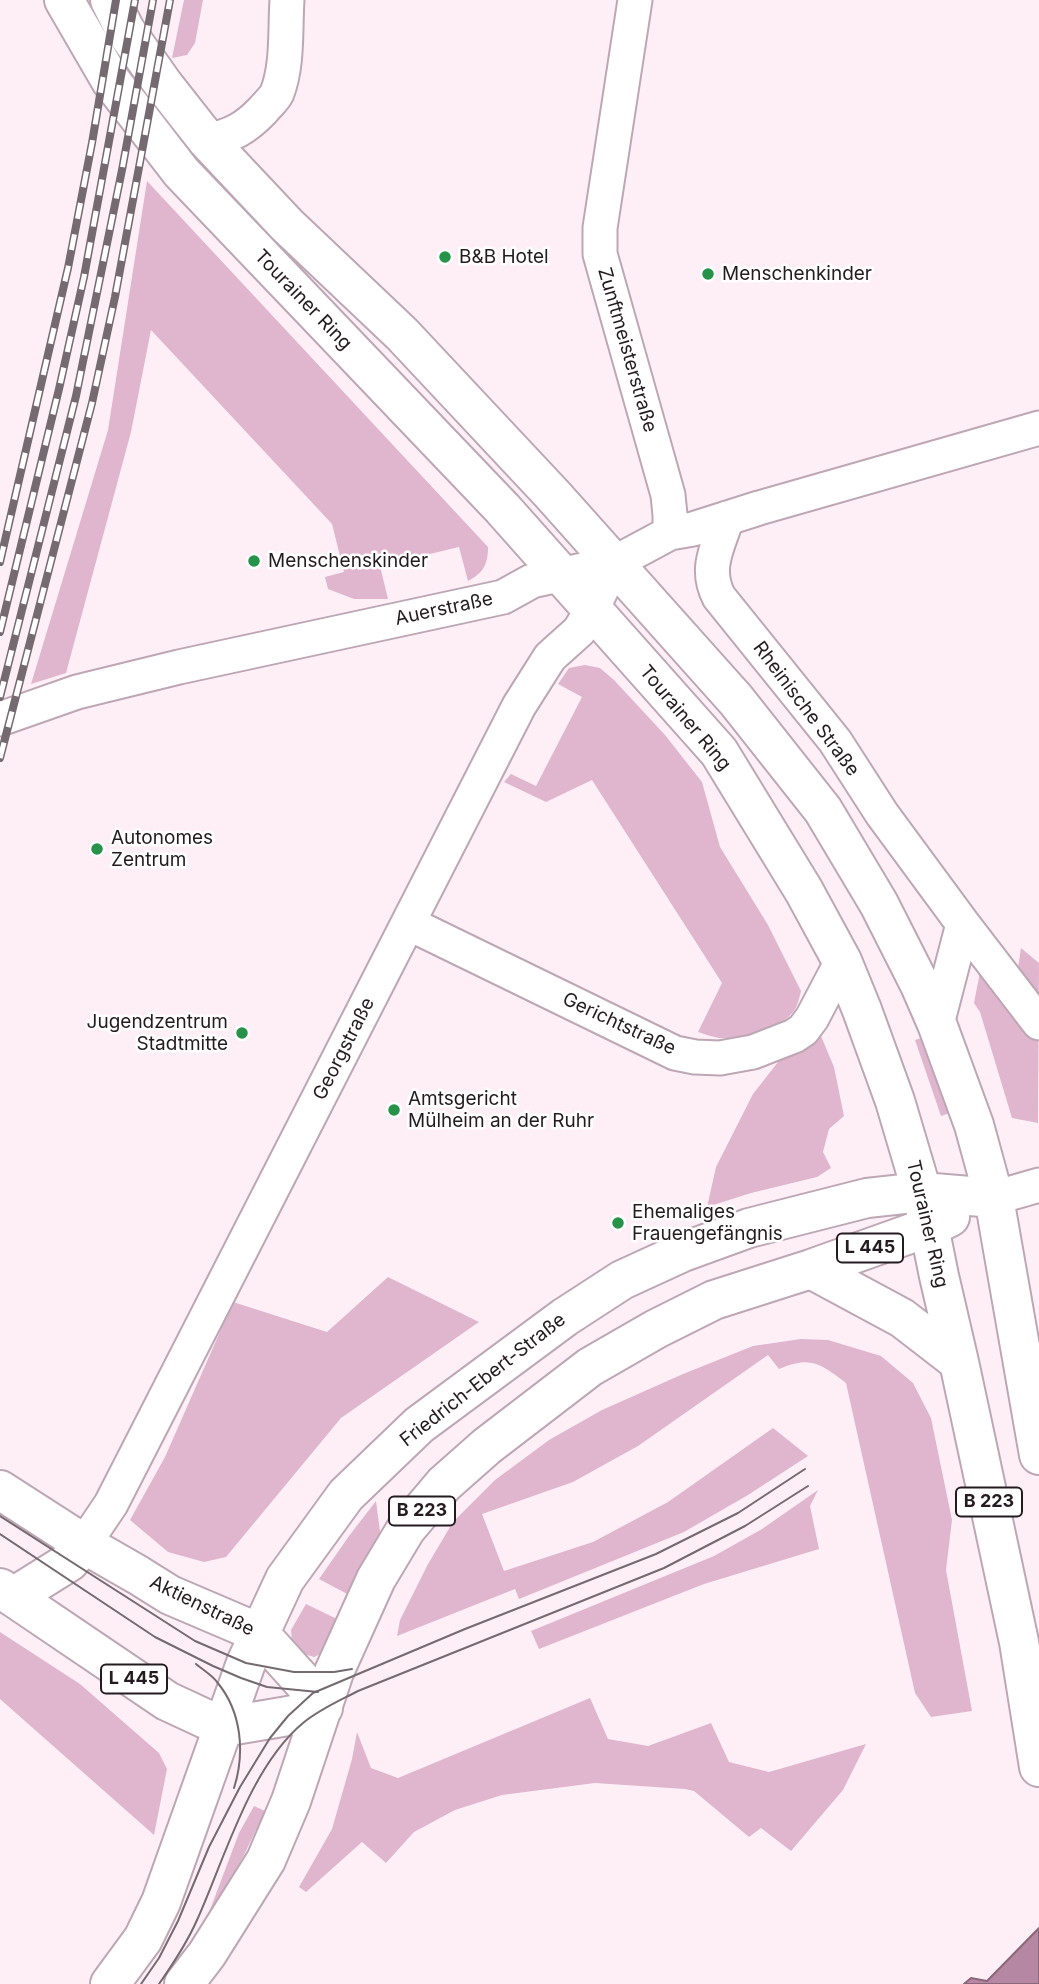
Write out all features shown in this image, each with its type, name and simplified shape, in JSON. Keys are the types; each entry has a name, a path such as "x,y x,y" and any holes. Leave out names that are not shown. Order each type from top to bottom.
{"main road":[{"name":"Tourainer Ring","path":"64,0 111,81 181,172 502,508 719,752 804,891 842,961 862,1010 895,1101 926,1209 1019,1642 1039,1767"},
{"name":"Tourainer Ring","path":"110,0 132,41 207,140 287,225 402,334 552,494 736,700 822,810 879,904 920,985 974,1125 994,1198 1039,1455"},
{"name":"Friedrich-Ebert-Straße","path":"110,1984 143,1940 161,1902 259,1633 285,1579 346,1495 419,1425 565,1317 622,1280 683,1252 748,1228 867,1198 926,1209"},
{"name":"Friedrich-Ebert-Straße","path":"184,1984 207,1954 266,1860 291,1801 334,1672 376,1578 406,1529 444,1484 487,1446 590,1367 656,1329 714,1300 811,1269 926,1209 994,1198"},
{"path":"811,1269 902,1318 959,1362"},
{"name":"Aktienstraße","path":"0,1490 170,1595 259,1633 313,1693 323,1708"},
{"path":"6,1592 69,1562 84,1544"},
{"name":"L 445","path":"6,1592 167,1701 223,1727"},
{"path":"223,1727 323,1708"}],"street":[{"path":"207,140 218,139 249,125 277,93 283,67 286,0"},
{"name":"Zunftmeisterstraße","path":"635,0 600,228 600,254 668,495 670,533"},
{"name":"Auerstraße","path":"0,719 78,692 179,667 503,597 532,581 614,563 670,533 693,529 1039,428"},
{"name":"Rheinische Straße","path":"727,518 711,569 711,580 719,597 835,741 883,814 1039,1023"},
{"name":"Georgstraße","path":"84,1544 111,1504 519,706 550,657 579,631 614,563"},
{"name":"Gerichtstraße","path":"408,923 675,1053 695,1057 720,1058 753,1052 794,1037 811,1018 842,961"},
{"path":"937,1024 963,924"},
{"name":"Friedrich-Ebert-Straße","path":"994,1198 1039,1185"}],"shaded area":[{"path":"184,0 203,0 195,43 187,55 172,58"},
{"path":"147,181 488,547 487,559 484,568 468,581 459,547 380,566 388,599 354,599 328,589 325,577 344,572 332,524 151,330 131,432 66,673 31,684 108,430"},
{"path":"585,665 600,668 614,680 665,735 702,782 720,847 768,925 801,991 795,1010 779,1023 759,1032 728,1038 717,1038 698,1032 722,983 592,780 546,802 504,782 511,774 536,786 582,697 558,684 569,668"},
{"path":"1021,948 1039,963 1038,1123 1012,1118 980,1012 974,1003 981,967 1018,968"},
{"path":"818,1029 834,1067 844,1116 829,1129 823,1152 831,1168 817,1177 707,1207 716,1167 753,1094 789,1048"},
{"path":"927,1036 953,1112 941,1116 915,1040"},
{"path":"388,1277 479,1322 341,1418 226,1557 204,1562 168,1552 130,1520 165,1457 233,1302 327,1332"},
{"path":"801,1339 828,1340 881,1356 913,1383 931,1418 952,1520 946,1570 972,1711 931,1717 915,1693 846,1383 822,1367 808,1362 779,1369 768,1355 638,1446 573,1482 482,1514 504,1571 593,1542 668,1502 773,1428 808,1456 684,1532 519,1599 515,1589 397,1636 400,1620 453,1522 495,1480 549,1440 602,1410 683,1374 753,1346"},
{"path":"818,1490 810,1506 819,1549 704,1584 539,1649 531,1631 714,1556 762,1529"},
{"path":"376,1501 381,1539 351,1596 319,1579"},
{"path":"306,1604 339,1620 325,1652 314,1657 301,1653 292,1642 291,1630"},
{"path":"0,1632 80,1684 159,1753 167,1769 154,1835 0,1699"},
{"path":"590,1698 608,1739 648,1746 711,1723 729,1762 769,1772 866,1744 843,1790 791,1851 761,1828 749,1837 694,1791 595,1783 502,1795 455,1810 414,1832 386,1863 362,1842 306,1892 299,1887 332,1829 357,1732 371,1768 398,1778"},
{"path":"254,1806 265,1811 244,1855 205,1923 239,1833"},
{"path":"1039,1928 1039,1984 964,1984 971,1978 987,1981"}],"tram line":[{"path":"141,1984 159,1958 178,1921 209,1847 240,1787 270,1738 288,1716 313,1693 465,1629 656,1554 738,1513 805,1469"},
{"path":"159,1984 193,1929 254,1788 284,1742 309,1718 358,1691 664,1568 745,1526 808,1486"},
{"path":"0,1516 195,1641 246,1663 294,1672 352,1669"},
{"path":"0,1534 155,1637 213,1666 267,1687 318,1692"},
{"path":"196,1664 217,1682 232,1706 236,1719 240,1761 234,1788"}],"railway":[{"path":"0,562 68,268 116,0"},
{"path":"0,632 84,277 135,0"},
{"path":"0,697 76,396 153,0"},
{"path":"0,758 92,403 115,297 170,0"}],"place":[{"name":"B&B Hotel","path":"445,257"},
{"name":"Menschenkinder","path":"708,274"},
{"name":"Menschenskinder","path":"254,561"},
{"name":"Autonomes Zentrum","path":"97,849"},
{"name":"Jugendzentrum Stadtmitte","path":"242,1033"},
{"name":"Amtsgericht Mülheim an der Ruhr","path":"394,1110"},
{"name":"Ehemaliges Frauengefängnis","path":"618,1223"}]}
